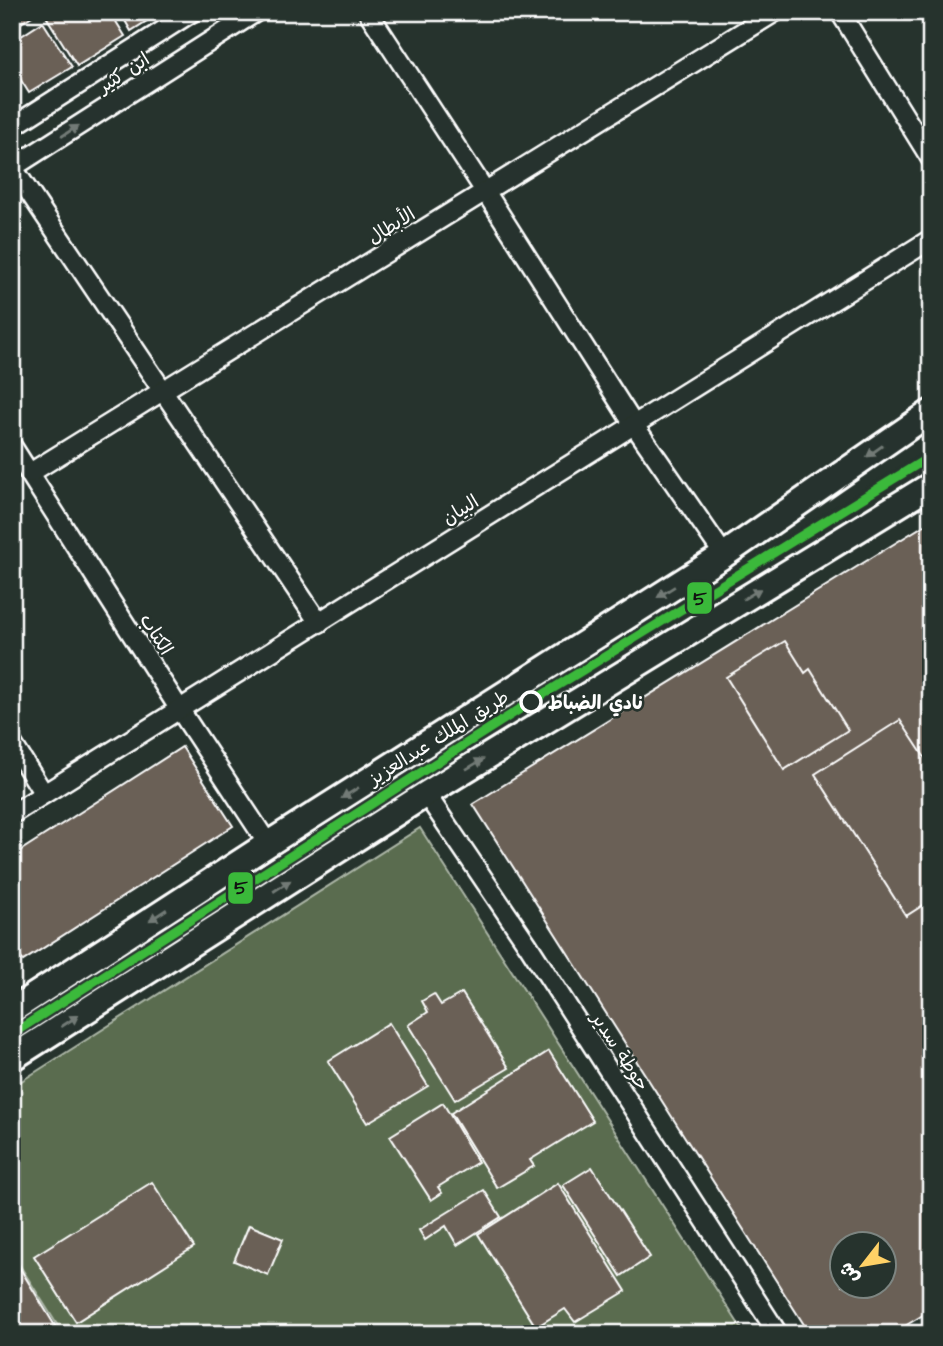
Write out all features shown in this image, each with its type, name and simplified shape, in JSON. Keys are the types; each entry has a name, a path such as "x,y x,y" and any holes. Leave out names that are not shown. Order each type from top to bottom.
{"main road":[{"name":"طريق الملك عبدالعزيز","path":"14,1004 724,555 931,412"},
{"path":"12,1058 426,794 931,485"}],"street":[{"name":"ابن كثير","path":"12,127 192,12"},
{"name":"ابن كثير","path":"13,168 256,12"},
{"path":"368,12 634,425 724,555"},
{"name":"الأبطال","path":"30,473 775,12"},
{"path":"840,12 931,159"},
{"path":"13,168 319,622"},
{"name":"البيان","path":"12,814 931,239"},
{"name":"الكتاب","path":"12,446 268,845"},
{"path":"12,743 44,794"},
{"name":"حوطة سدير","path":"426,794 528,945 778,1334"}],"green space":[{"path":"420,828 745,1334 63,1334 12,1253 12,1087"}],"building":[{"path":"12,12 30,12 32,16 12,29"},
{"path":"56,12 110,12 125,36 77,66 47,18"},
{"path":"120,12 161,12 131,31"},
{"path":"43,22 72,67 29,93 12,66 12,42"},
{"path":"931,521 931,1310 892,1334 810,1334 473,804"},
{"path":"785,641 805,673 810,669 848,730 784,770 726,677"},
{"path":"900,720 931,767 931,900 906,916 815,774"},
{"path":"182,747 233,826 23,961 12,944 12,856"},
{"path":"462,993 509,1068 455,1100 408,1025 428,1012 422,1001 434,994 441,1005"},
{"path":"389,1023 428,1086 367,1123 328,1061"},
{"path":"549,1051 593,1121 530,1160 534,1166 497,1188 451,1113"},
{"path":"443,1103 478,1162 438,1187 442,1193 431,1200 390,1136"},
{"path":"592,1167 650,1257 621,1276 563,1185"},
{"path":"152,1182 194,1247 76,1322 34,1256"},
{"path":"558,1183 626,1291 575,1322 565,1309 536,1327 478,1234"},
{"path":"484,1190 501,1217 457,1245 446,1226 425,1240 419,1230"},
{"path":"249,1225 283,1239 268,1275 234,1261"},
{"path":"13,1257 60,1334 12,1334"}],"transit line":[{"name":"5","path":"12,1034 531,702 931,456"}],"place":[{"name":"نادي الضباط","path":"531,702"}]}
